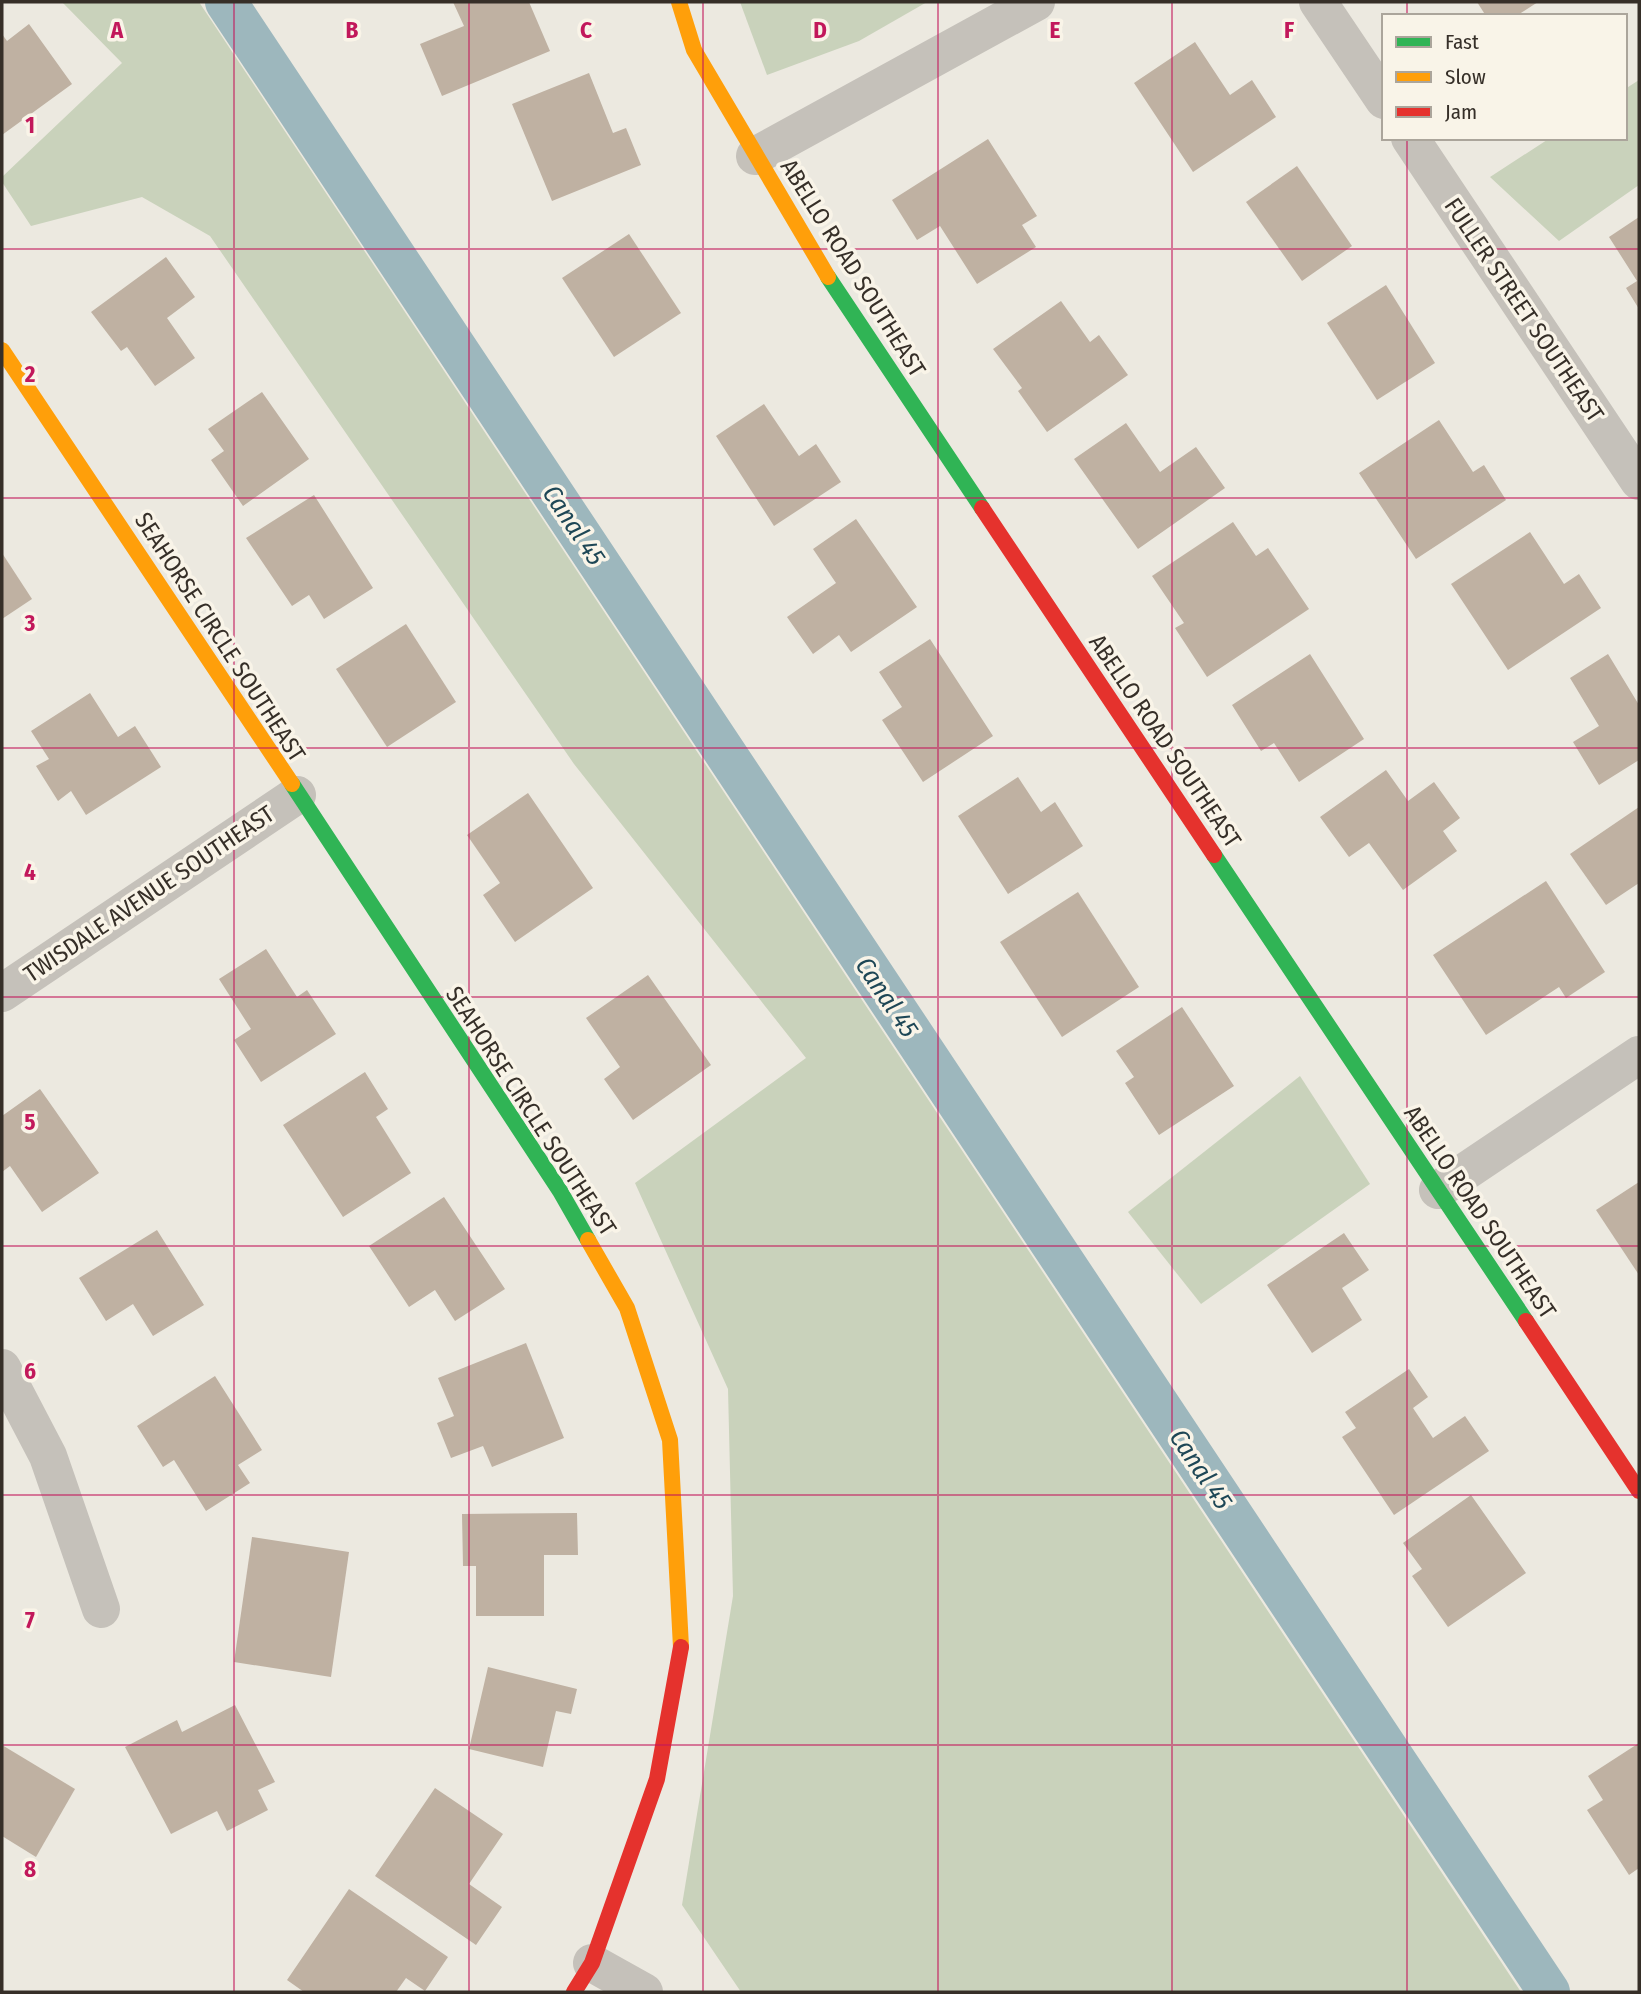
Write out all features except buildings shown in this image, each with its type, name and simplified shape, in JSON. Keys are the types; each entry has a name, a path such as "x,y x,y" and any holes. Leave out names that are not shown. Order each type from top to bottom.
{"street":[{"name":"ABELLO ROAD SOUTHEAST","path":"679,2 694,50 829,279 1639,1491"},
{"path":"755,156 1037,2"},
{"path":"1318,2 1382,97"},
{"name":"FULLER STREET SOUTHEAST","path":"1411,140 1639,481"},
{"name":"SEAHORSE CIRCLE SOUTHEAST","path":"2,350 560,1191 627,1308 670,1440 681,1645 657,1779 583,1978"},
{"name":"TWISDALE AVENUE SOUTHEAST","path":"2,993 296,795"},
{"path":"1438,1190 1639,1055"},
{"path":"2,1368 48,1456 101,1609"},
{"path":"583,1978 644,1992"}],"green space":[{"path":"62,2 199,2 1521,1992 741,1992 682,1905 733,1596 728,1389 635,1183 806,1058 574,764 210,236 142,197 31,226 2,182 2,177 122,63"},
{"path":"740,2 927,2 859,41 767,75"},
{"path":"1639,80 1639,185 1559,241 1490,177 1547,140 1627,140 1627,88"},
{"path":"1300,1076 1370,1184 1201,1304 1128,1212"}],"waterway":[{"name":"Canal 45","path":"226,2 1549,1992"}],"traffic: fast":[{"path":"828,277 982,508"},
{"path":"292,784 560,1191 588,1240"},
{"path":"1214,855 1526,1321"}],"traffic: slow":[{"path":"679,2 694,50 828,277"},
{"path":"2,350 292,784"},
{"path":"588,1240 627,1308 670,1440 681,1647"}],"traffic: jam":[{"path":"982,508 1214,855"},
{"path":"1526,1321 1639,1491"},
{"path":"574,1992 592,1963 657,1779 681,1647"}]}
